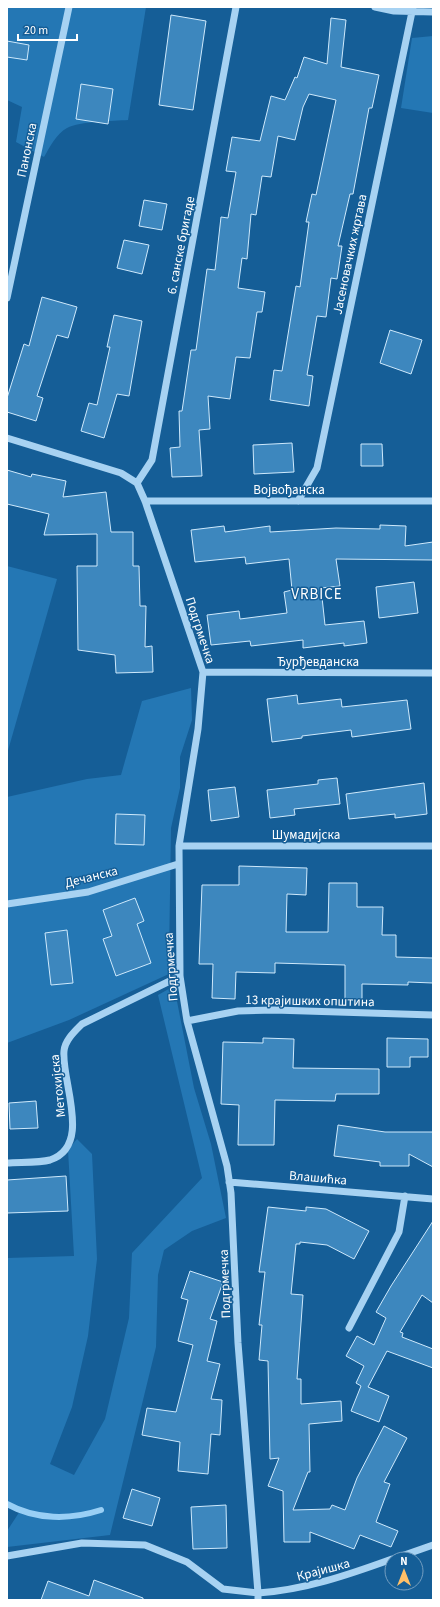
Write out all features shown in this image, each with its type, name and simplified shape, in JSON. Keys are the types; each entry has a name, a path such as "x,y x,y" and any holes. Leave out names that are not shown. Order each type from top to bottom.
{"street":[{"name":"Панонска","path":"7,298 69,7"},
{"name":"6. санске бригаде","path":"137,483 152,460 236,7"},
{"path":"375,7 394,12 412,9 433,12"},
{"name":"Јасеновачких жртава","path":"298,501 317,468 412,9"},
{"path":"7,438 121,473 137,483"},
{"name":"Подгрмечка","path":"137,483 146,501 202,672 198,729 179,846 180,976 188,1021 229,1182 233,1224 238,1342 258,1597"},
{"name":"Војвођанска","path":"146,501 433,501"},
{"name":"Ђурђевданска","path":"202,672 433,673"},
{"name":"Шумадијска","path":"179,846 433,846"},
{"name":"Дечанска","path":"7,904 88,892 178,864"},
{"name":"Метохијска","path":"7,1163 50,1160 63,1151 70,1140 74,1127 64,1051 70,1035 82,1024 180,976"},
{"name":"13 крајишких општина","path":"188,1021 209,1016 238,1012 274,1010 433,1015"},
{"name":"Влашићка","path":"229,1182 433,1199"},
{"path":"349,1328 399,1232 405,1196"},
{"name":"Крајишка","path":"7,1556 82,1543 145,1545 187,1562 223,1589 258,1597 355,1572 384,1562"},
{"name":"Крајишка","path":"415,1551 433,1545"}],"shaded area":[{"path":"7,7 146,7 128,120 80,124 67,128 56,137 44,157 16,142 22,107 7,100"},
{"path":"433,36 433,113 401,108 412,38"},
{"path":"7,566 57,579 7,754"},
{"path":"191,688 192,720 180,757 180,788 171,828 169,958 171,973 69,1020 7,1043 7,797 87,779 121,775 142,701"},
{"path":"174,986 194,1088 211,1144 226,1218 192,1231 164,1250 158,1275 156,1347 110,1535 7,1547 7,1531 20,1511 7,1503 7,1258 74,1256 68,1150 77,1139 92,1154 97,1259 88,1336 72,1407 50,1464 74,1475 105,1419 129,1318 132,1253 202,1178 158,995"}],"building":[{"path":"171,15 206,21 193,110 159,105"},
{"path":"331,18 346,20 341,67 379,75 372,108 369,108 353,194 350,194 338,246 342,246 337,279 331,278 326,317 317,316 307,375 313,376 309,406 270,400 274,370 282,371 296,286 300,287 309,222 306,222 312,194 316,195 336,100 309,94 303,107 295,140 278,136 271,177 262,176 256,215 251,214 247,259 242,258 238,288 265,292 262,312 257,312 250,358 236,357 230,399 208,396 210,429 199,430 202,476 172,477 170,448 180,447 179,411 182,411 191,350 196,350 207,269 215,270 221,217 228,218 236,172 226,171 232,137 260,141 271,96 285,100 295,77 297,78 304,57 327,64"},
{"path":"7,41 29,45 27,60 7,57"},
{"path":"81,84 113,89 108,124 76,119"},
{"path":"144,200 167,204 162,230 139,226"},
{"path":"124,240 149,245 142,274 117,268"},
{"path":"42,297 77,307 68,338 57,335 37,396 43,398 36,421 7,412 7,398 24,344 29,346"},
{"path":"114,315 142,321 129,396 117,394 104,438 81,431 89,403 97,405 110,347 107,347"},
{"path":"390,330 422,340 411,374 380,363"},
{"path":"292,443 294,472 254,474 253,445"},
{"path":"361,444 382,444 383,466 361,466"},
{"path":"7,470 31,477 32,474 66,481 63,497 106,492 111,532 133,532 133,566 139,566 140,606 146,606 145,647 152,646 153,672 116,673 115,655 78,650 77,566 97,566 97,534 44,535 49,514 7,504"},
{"path":"380,525 406,526 405,546 433,542 433,560 336,559 340,586 321,588 325,625 364,621 367,643 344,646 344,643 303,648 303,640 251,646 250,641 211,645 207,615 239,611 240,619 287,613 284,592 292,590 289,559 246,564 245,557 195,562 191,530 224,526 225,532 270,526 270,532 336,528 380,529"},
{"path":"414,582 418,613 379,618 376,587"},
{"path":"297,695 298,704 341,699 342,707 407,700 411,729 352,737 351,730 302,736 302,738 272,742 267,699"},
{"path":"337,778 340,804 294,809 295,815 270,818 267,790 318,784 318,780"},
{"path":"424,783 427,814 395,818 395,814 349,819 346,794"},
{"path":"235,787 239,817 211,821 208,790"},
{"path":"116,814 145,815 144,845 115,844"},
{"path":"239,866 307,868 306,895 287,894 286,932 328,932 329,883 357,883 357,907 383,907 382,935 396,935 396,957 433,958 433,983 408,982 408,985 362,984 362,1000 345,1000 345,965 275,963 275,973 236,972 235,999 212,998 213,964 199,964 202,885 239,885"},
{"path":"135,898 144,921 137,924 151,963 116,976 103,939 112,936 103,910"},
{"path":"67,930 73,983 51,985 45,933"},
{"path":"263,1038 294,1039 293,1068 379,1069 379,1094 336,1094 335,1101 275,1100 274,1145 238,1145 239,1105 221,1104 223,1042 263,1043"},
{"path":"387,1038 428,1039 428,1057 410,1057 410,1067 387,1067"},
{"path":"36,1101 38,1128 10,1129 9,1103"},
{"path":"338,1125 385,1132 433,1132 433,1167 409,1154 409,1166 380,1166 380,1162 334,1156"},
{"path":"66,1176 68,1211 7,1213 7,1180"},
{"path":"268,1207 306,1211 306,1207 326,1209 369,1231 354,1259 327,1245 300,1242 300,1244 296,1244 291,1294 303,1295 297,1379 301,1379 301,1404 341,1401 342,1421 309,1424 310,1472 308,1472 293,1510 330,1509 332,1505 345,1510 357,1478 384,1426 407,1438 384,1482 390,1484 376,1522 398,1531 391,1547 360,1535 354,1549 310,1532 310,1542 284,1542 283,1491 268,1486 279,1458 270,1459 268,1361 259,1360 262,1325 259,1325 265,1272 259,1272"},
{"path":"433,1221 433,1303 422,1295 400,1332 403,1333 402,1337 433,1349 433,1368 387,1351 368,1387 389,1396 379,1422 351,1411 361,1386 356,1383 364,1366 346,1356 357,1336 374,1345 386,1318 376,1312"},
{"path":"190,1271 223,1282 210,1319 217,1321 207,1361 220,1364 211,1399 222,1400 220,1435 211,1434 208,1474 178,1471 180,1442 142,1435 147,1408 176,1412 193,1345 178,1341 188,1300 181,1298"},
{"path":"132,1489 160,1498 152,1526 123,1518"},
{"path":"226,1505 227,1548 193,1549 191,1507"},
{"path":"94,1580 143,1598 143,1600 41,1600 48,1581 89,1596"}],"waterway":[{"path":"7,1504 30,1513 53,1517 77,1516 101,1510"}],"district":[{"name":"VRBICE","path":"317,594"}]}
